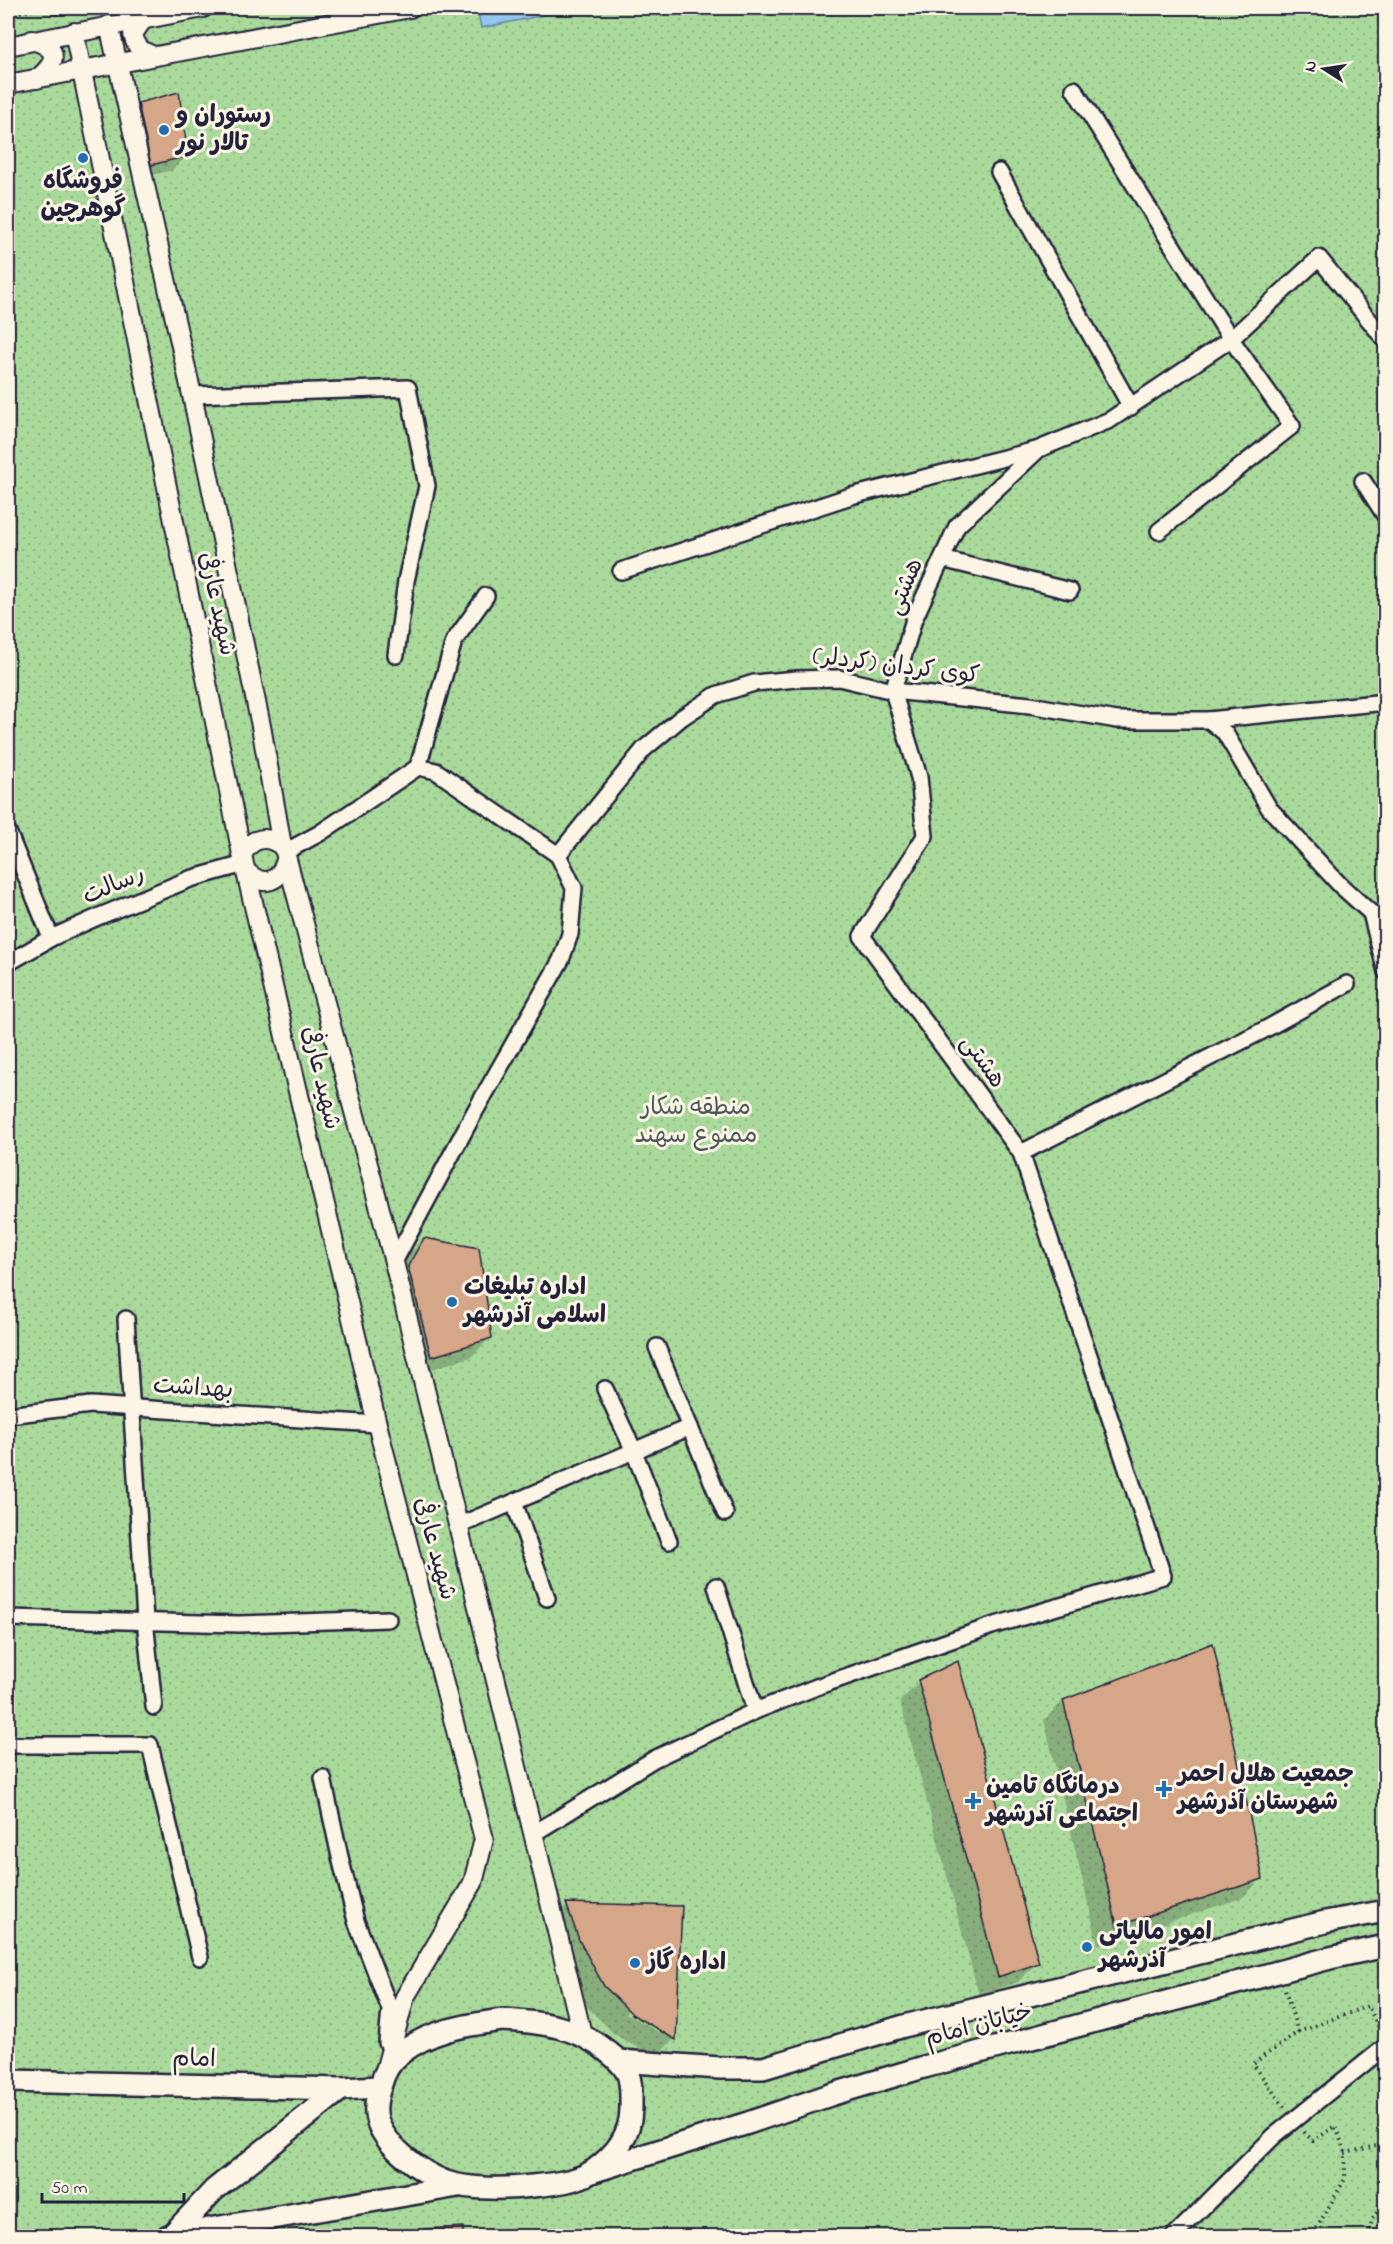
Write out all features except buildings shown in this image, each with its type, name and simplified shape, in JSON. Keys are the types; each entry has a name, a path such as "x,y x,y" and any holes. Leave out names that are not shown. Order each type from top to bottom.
{"main road":[{"name":"خیابان امام","path":"619,2061 720,2068 763,2068 904,2026 1314,1925 1386,1911"},
{"name":"خیابان امام","path":"465,2185 484,2188 561,2183 913,2070 1386,1946"},
{"path":"465,2185 447,2182 416,2166 391,2143 378,2121 376,2102 382,2080 400,2054 428,2036 462,2025 502,2020 562,2027 582,2034 619,2061 628,2074 631,2114 625,2139 611,2156 591,2172"},
{"name":"امام","path":"8,2081 341,2089 382,2080"},
{"path":"170,2235 214,2190 341,2089"},
{"path":"170,2235 465,2185"}],"street":[{"path":"8,46 202,8"},
{"path":"8,84 410,8"},
{"path":"144,18 133,34 135,45 142,52 154,56"},
{"name":"شهید عارفی","path":"109,25 192,395 261,726 284,853 394,1262 554,1927 582,2034"},
{"name":"شهید عارفی","path":"74,32 245,863 377,1424 484,1839 473,1883 405,1996 382,2080"},
{"path":"32,40 43,43 50,48 53,55 52,64 37,79"},
{"path":"1074,89 1231,339 1292,426 1159,531"},
{"path":"999,172 1131,407"},
{"name":"هشتی","path":"1021,1154 862,936 925,836 919,777 893,691 914,619 957,526 1039,450 1110,420 1231,339 1319,258 1386,341"},
{"path":"192,395 408,388 427,486 406,581 396,655"},
{"path":"621,571 851,496 1039,450"},
{"path":"1363,481 1386,517"},
{"path":"942,559 1070,591"},
{"path":"284,853 418,767 454,641 486,596"},
{"name":"کوی کردان (کردلر)","path":"558,855 644,749 681,718 716,695 754,683 838,678 893,691 1030,705 1117,720 1209,720 1386,702"},
{"path":"1209,720 1225,733 1269,808 1340,885 1378,916 1386,972"},
{"path":"394,1262 474,1113 561,960 570,934 574,888 558,855 436,771 418,767"},
{"path":"8,832 51,938"},
{"path":"258,839 271,839 284,853 281,873 269,881 254,879 245,863 248,846 258,839"},
{"name":"رسالت","path":"8,963 51,938 190,879 245,863"},
{"path":"533,1834 654,1759 755,1712 819,1686 992,1626 1163,1576 1021,1154 1264,1030 1347,984"},
{"path":"126,1319 145,1620 154,1707"},
{"path":"657,1347 725,1513"},
{"path":"605,1389 633,1449 669,1541"},
{"name":"بهداشت","path":"8,1415 91,1404 377,1424"},
{"path":"458,1526 690,1426"},
{"path":"514,1502 547,1598"},
{"path":"716,1587 755,1712"},
{"path":"8,1618 239,1624 388,1619"},
{"path":"8,1745 150,1745 200,1957"},
{"path":"323,1778 356,1921 390,2009 382,2080"},
{"path":"1174,2236 1274,2136 1386,2046"}],"path":[{"path":"8,14 44,8"},
{"path":"1280,1972 1298,2032"},
{"path":"1312,2236 1345,2179 1345,2153 1336,2126 1313,2141 1293,2120 1253,2064 1298,2032 1368,2006 1386,2041"},
{"path":"1345,2153 1386,2142"},
{"path":"1381,2145 1386,2151"},
{"path":"1368,2236 1372,2220 1386,2198"}],"green space":[{"name":"منطقه شکار ممنوع سهند","path":"8,8 1385,8 1385,2236 8,2236"}],"water":[{"path":"477,8 559,8 559,12 481,28"}],"place":[{"name":"رستوران و تالار نور","path":"164,130"},
{"name":"فروشگاه گوهرچین","path":"83,158"},
{"name":"اداره تبلیغات اسلامی آذرشهر","path":"452,1302"},
{"name":"جمعیت هلال احمر شهرستان آذرشهر","path":"1164,1789"},
{"name":"درمانگاه تامین اجتماعی آذرشهر","path":"973,1801"},
{"name":"امور مالیاتی آذرشهر","path":"1087,1947"},
{"name":"اداره گاز","path":"635,1963"}]}
